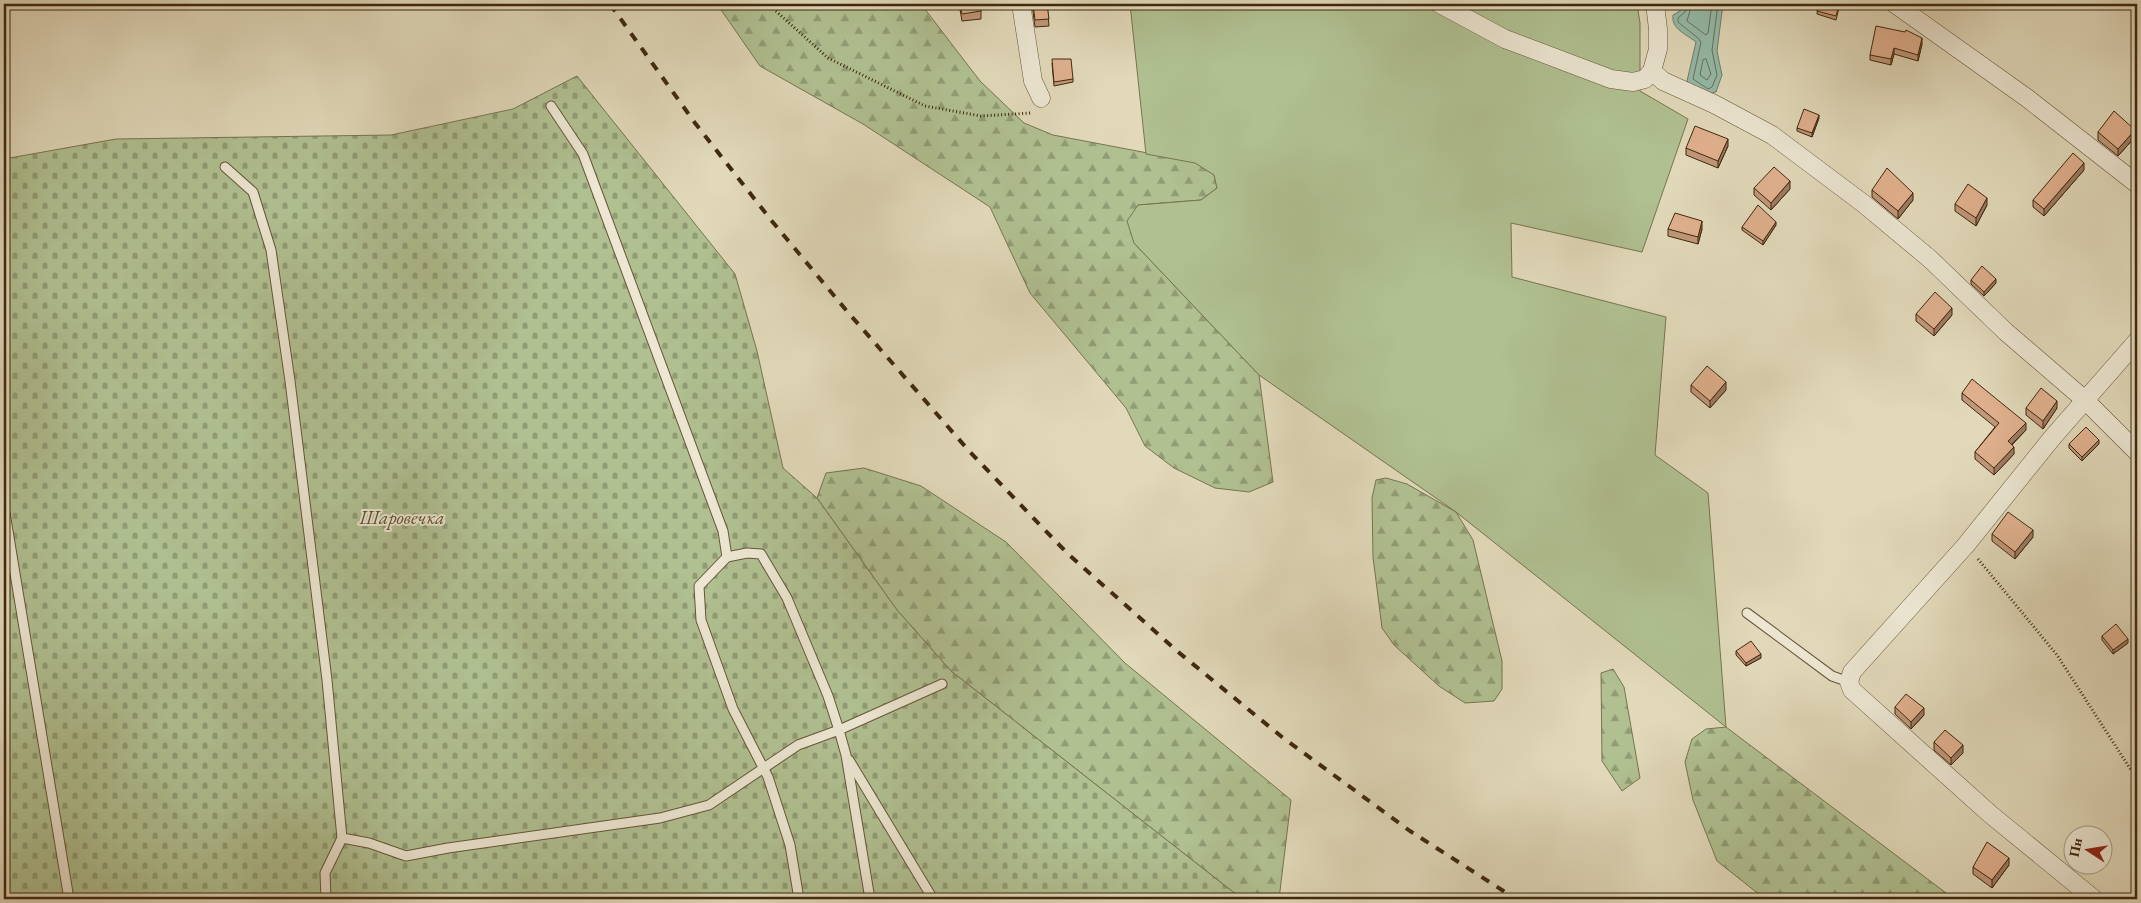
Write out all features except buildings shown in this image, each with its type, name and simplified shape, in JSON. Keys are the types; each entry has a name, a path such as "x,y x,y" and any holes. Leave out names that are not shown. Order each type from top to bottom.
{"street":[{"path":"1021,4 1033,81 1041,98"},
{"path":"1440,4 1505,39 1611,79 1632,82 1645,80 1652,71 1658,43 1655,4"},
{"path":"1895,4 2027,98 2137,184"},
{"path":"1652,71 1663,82 1714,104 1772,135 1864,204 1930,259 2006,332 2085,400 2137,452"},
{"path":"2094,899 1990,814 1852,690 1849,682 1852,672 1966,545 2085,400 2137,341"}],"lane":[{"path":"551,106 583,154 723,531 728,557"},
{"path":"225,167 253,192 271,250 290,381 327,680 342,838 324,873 326,899"},
{"path":"4,507 69,899"},
{"path":"799,899 790,845 768,777 733,709 701,620 699,586 728,557 747,553 761,554 787,598 828,696 846,755 870,899"},
{"path":"1747,613 1832,676 1849,682"},
{"path":"342,838 369,843 406,856 448,848 660,818 709,805 798,745 839,730 942,684"},
{"path":"846,755 933,899"}],"path":[{"path":"768,4 828,58 925,106 981,116 1040,112 1041,98"},
{"path":"1966,545 2057,655 2130,770 2137,777"}],"green space":[{"path":"717,4 921,4 980,81 1024,123 1053,135 1195,162 1214,175 1217,188 1201,200 1138,205 1134,243 1259,375 1273,482 1249,492 1215,488 1174,468 1145,446 1126,408 1030,293 990,207 863,124 760,66"},
{"path":"1130,4 1637,4 1640,23 1640,91 1688,119 1642,252 1511,223 1512,277 1666,317 1655,455 1708,493 1726,727 1456,512 1259,375 1134,243 1127,221 1138,205 1201,200 1217,188 1214,175 1195,163 1146,154"},
{"name":"Шаровечка","path":"577,76 735,274 757,351 783,468 817,498 897,610 951,671 1242,899 4,899 4,159 116,139 391,135 513,109"},
{"path":"864,468 921,486 1006,542 1125,663 1291,800 1279,899 1242,899 951,671 897,610 817,498 826,473"},
{"path":"1386,478 1407,484 1456,512 1473,540 1502,661 1502,689 1494,701 1465,703 1439,686 1394,645 1382,628 1373,557 1372,498 1376,480"},
{"path":"1613,669 1624,687 1640,778 1622,791 1602,761 1601,673"},
{"path":"1726,727 1954,899 1765,899 1717,861 1693,800 1685,762 1692,739 1706,729"}],"water":[{"path":"1681,4 1723,4 1717,51 1722,75 1716,92 1707,93 1695,86 1692,88 1687,81 1696,42 1680,31 1674,24 1673,15 1680,11"}],"railway":[{"path":"610,4 695,123 771,220 846,310 970,452 1067,553 1177,651 1282,737 1410,831 1516,899"}]}
